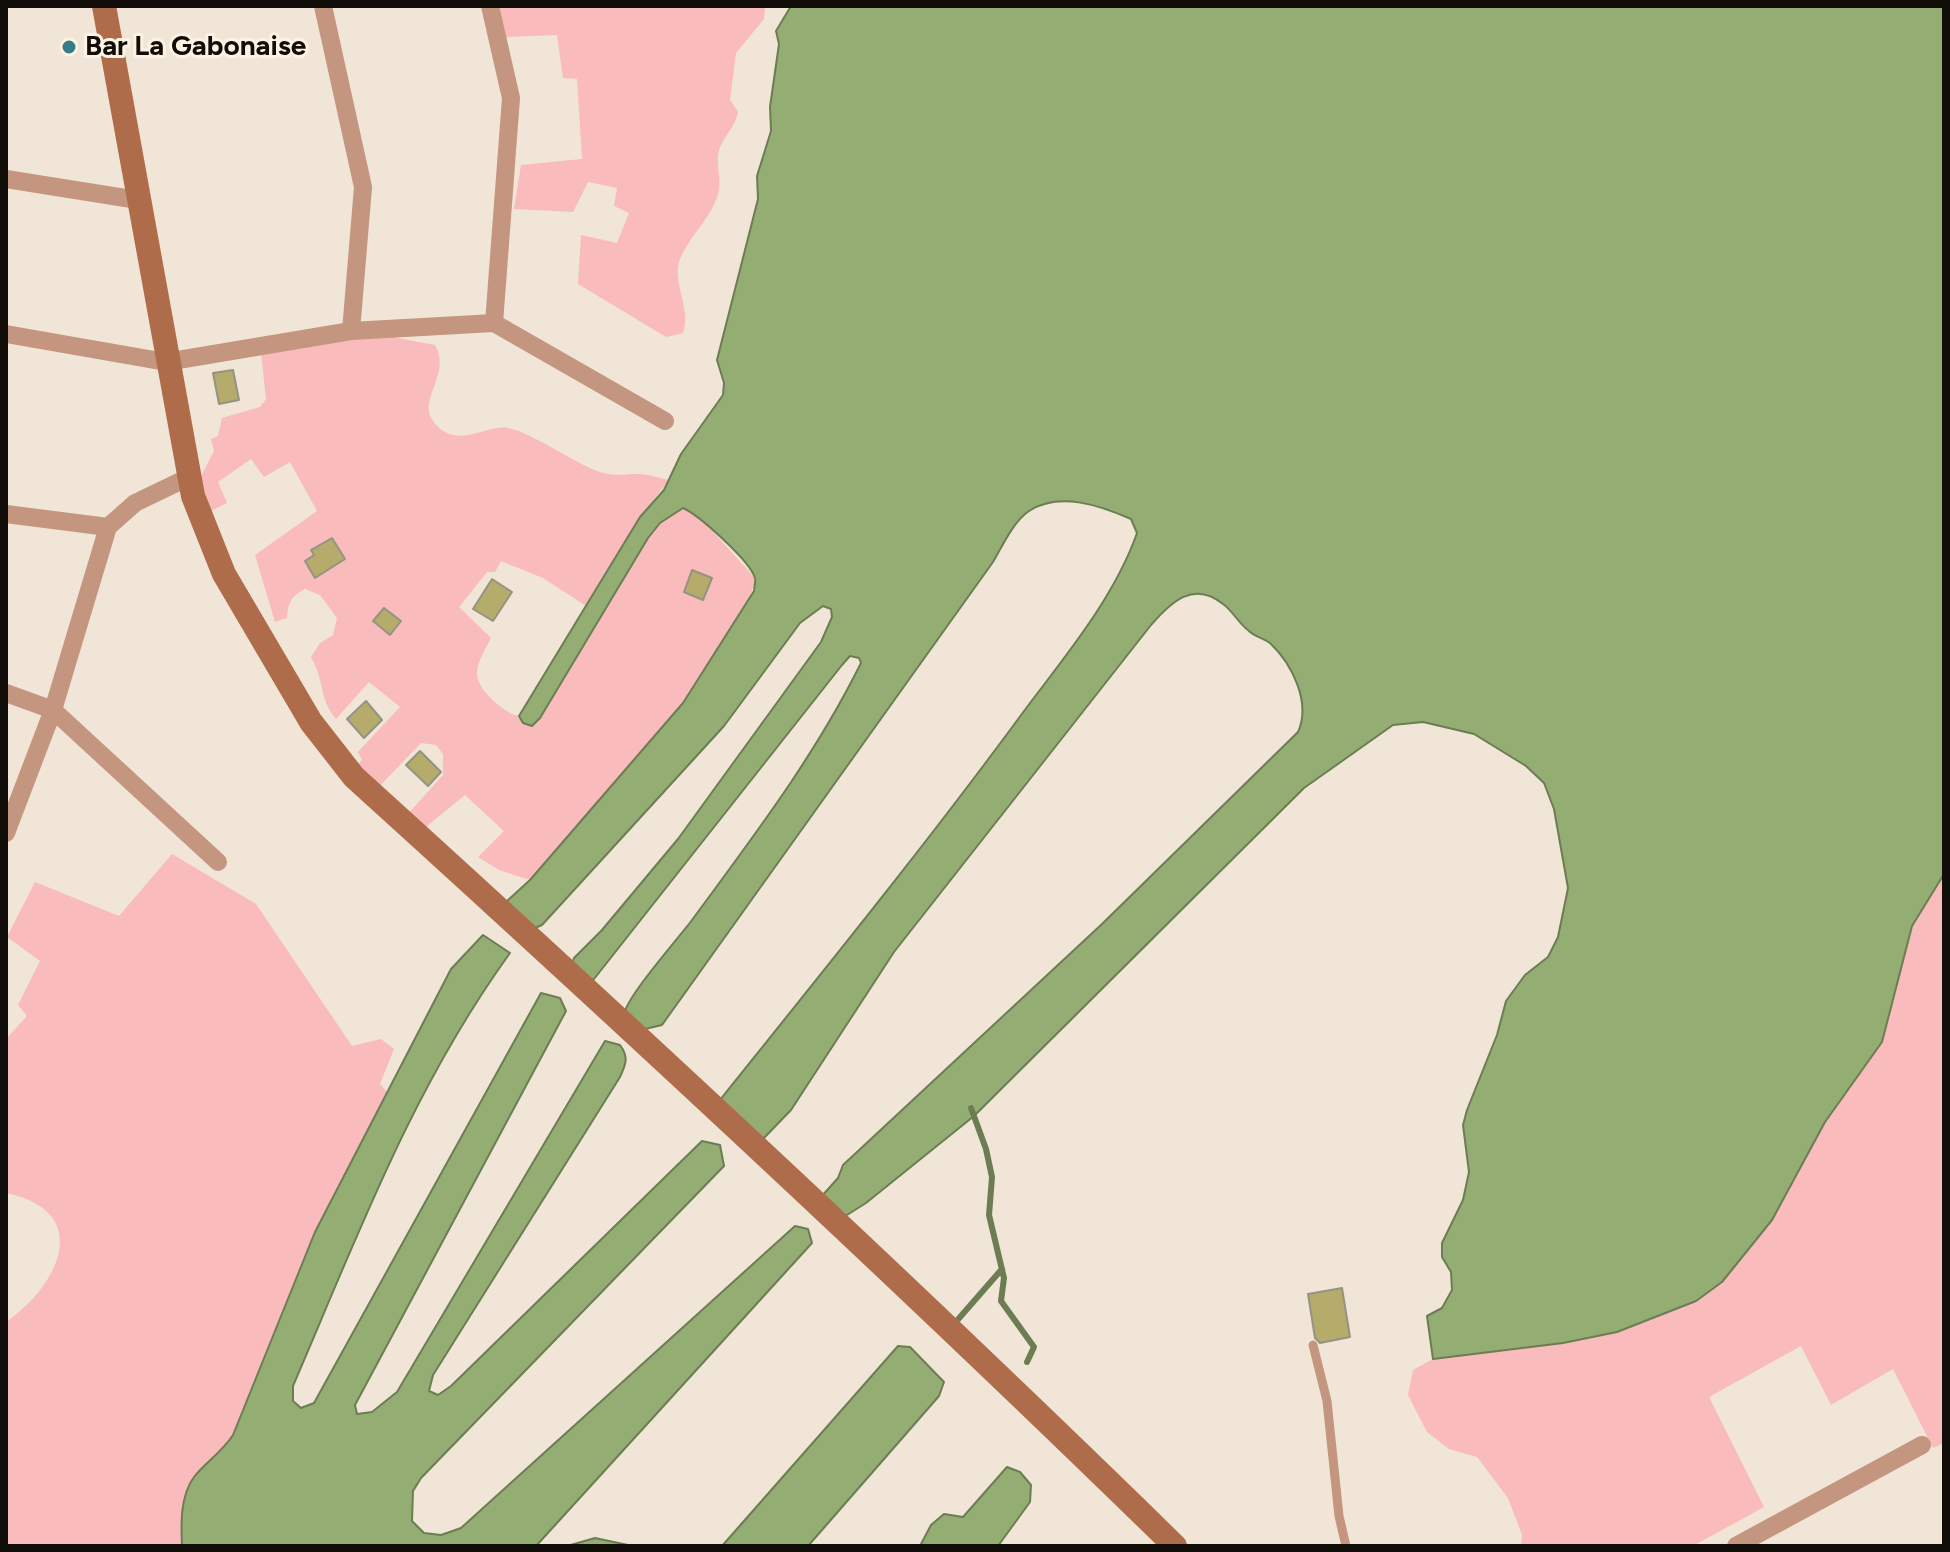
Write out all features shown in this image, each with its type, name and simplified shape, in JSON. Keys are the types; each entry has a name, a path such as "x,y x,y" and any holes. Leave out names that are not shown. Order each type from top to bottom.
{"street":[{"path":"323,6 363,187 351,331"},
{"path":"490,6 511,98 494,323"},
{"path":"99,8 138,200 187,478 224,574 311,722 354,777 707,1097 1175,1546"},
{"path":"6,179 138,200"},
{"path":"6,334 166,362 351,331 494,323 665,421"},
{"path":"6,833 53,710 108,527 135,503 187,478"},
{"path":"6,514 108,527"},
{"path":"6,693 53,710 218,862"},
{"path":"1736,1546 1922,1445"}],"lane":[{"path":"1313,1345 1327,1401 1339,1516 1346,1546"}],"shaded area":[{"path":"497,6 765,6 764,19 736,53 730,100 738,112 719,151 718,194 680,259 678,277 685,315 683,333 666,337 578,284 581,235 617,243 629,213 614,206 617,188 588,182 573,212 514,209 521,165 582,159 577,79 563,78 557,35 506,37"},
{"path":"791,6 1944,6 1944,874 1912,926 1882,1042 1825,1122 1772,1220 1722,1282 1696,1301 1617,1332 1563,1343 1433,1359 1427,1316 1442,1308 1452,1290 1451,1272 1442,1257 1442,1243 1463,1200 1469,1172 1463,1125 1467,1110 1497,1035 1506,1001 1525,975 1548,957 1558,937 1568,888 1554,809 1544,783 1526,766 1474,734 1423,722 1393,725 1304,788 974,1116 866,1203 847,1215 834,1218 821,1197 838,1178 843,1165 1102,924 1298,732 1301,697 1286,662 1270,643 1245,628 1227,607 1202,594 1193,594 1175,602 1151,625 894,952 791,1110 762,1140 720,1100 914,856 1089,624 1116,579 1137,533 1131,519 1107,509 1067,501 1054,502 1029,511 1018,521 993,562 662,1025 645,1029 624,1014 627,1005 782,795 824,731 861,663 859,658 850,656 842,665 594,979 585,981 571,968 574,958 602,930 678,839 821,642 832,617 831,609 823,606 800,623 724,726 542,925 530,930 507,901 530,880 683,703 754,591 755,578 744,561 711,529 683,508 660,523 648,538 540,718 532,726 523,723 519,716 640,517 664,490 681,454 723,395 724,383 717,360 758,199 757,176 771,131 770,107 779,44 776,31"},
{"path":"360,331 435,345 440,366 429,413 442,430 451,435 471,435 508,428 529,435 602,473 642,474 669,480 640,517 586,606 543,578 501,561 495,572 487,572 459,607 491,638 477,669 481,686 492,700 519,716 523,723 540,718 648,538 660,523 683,508 696,513 756,579 747,604 683,703 530,880 499,870 478,857 504,831 465,795 421,831 407,815 443,775 443,754 436,745 421,743 374,792 353,770 362,760 358,752 400,707 369,682 336,719 330,711 311,657 320,643 333,635 337,618 320,595 305,589 296,594 288,608 287,618 275,622 255,555 317,511 290,462 264,477 251,459 218,482 227,503 211,511 199,480 214,451 211,439 218,436 222,418 260,407 266,399 261,353"},
{"path":"172,854 256,904 352,1046 381,1039 394,1049 380,1084 388,1093 315,1232 233,1435 189,1485 182,1510 182,1546 6,1546 6,1322 41,1289 53,1270 59,1250 59,1232 51,1216 33,1202 6,1193 6,1039 27,1016 18,1005 40,961 7,937 35,882 119,916"},
{"path":"1944,874 1944,1443 1933,1448 1893,1369 1831,1405 1801,1346 1709,1397 1764,1507 1693,1546 1521,1546 1522,1535 1508,1498 1477,1457 1449,1449 1427,1432 1408,1395 1413,1370 1433,1359 1563,1343 1617,1332 1696,1301 1722,1282 1772,1220 1825,1122 1882,1042 1912,926"},
{"path":"483,935 510,953 475,1004 416,1109 293,1386 293,1401 301,1408 314,1403 541,993 560,998 566,1011 355,1405 357,1414 372,1412 397,1392 605,1041 620,1045 625,1053 620,1077 433,1375 429,1391 438,1395 451,1386 702,1141 720,1145 724,1166 421,1478 413,1491 412,1521 424,1533 441,1535 461,1528 795,1226 808,1229 812,1243 536,1546 182,1546 182,1510 189,1485 233,1435 315,1232 451,969"},
{"path":"898,1346 910,1347 944,1382 939,1396 808,1546 722,1546"},
{"path":"1007,1467 1020,1472 1031,1485 1030,1502 998,1546 920,1546 931,1525 944,1514 963,1517"},
{"path":"595,1538 628,1545 631,1546 567,1546"}],"building":[{"path":"233,370 239,400 219,404 213,373"},
{"path":"332,538 345,559 315,578 305,561 314,555 311,550"},
{"path":"692,570 712,578 703,600 684,592"},
{"path":"492,579 512,592 493,621 473,609"},
{"path":"384,608 401,621 390,635 373,621"},
{"path":"366,701 382,720 364,738 347,719"},
{"path":"420,751 441,772 428,786 406,765"},
{"path":"1342,1288 1350,1337 1320,1343 1315,1338 1308,1294"}],"waterway":[{"path":"971,1108 986,1149 992,1177 989,1215 1004,1278 1001,1301 1034,1347 1027,1362"},
{"path":"954,1324 1002,1269"}],"place":[{"name":"Bar La Gabonaise","path":"69,47"}]}
